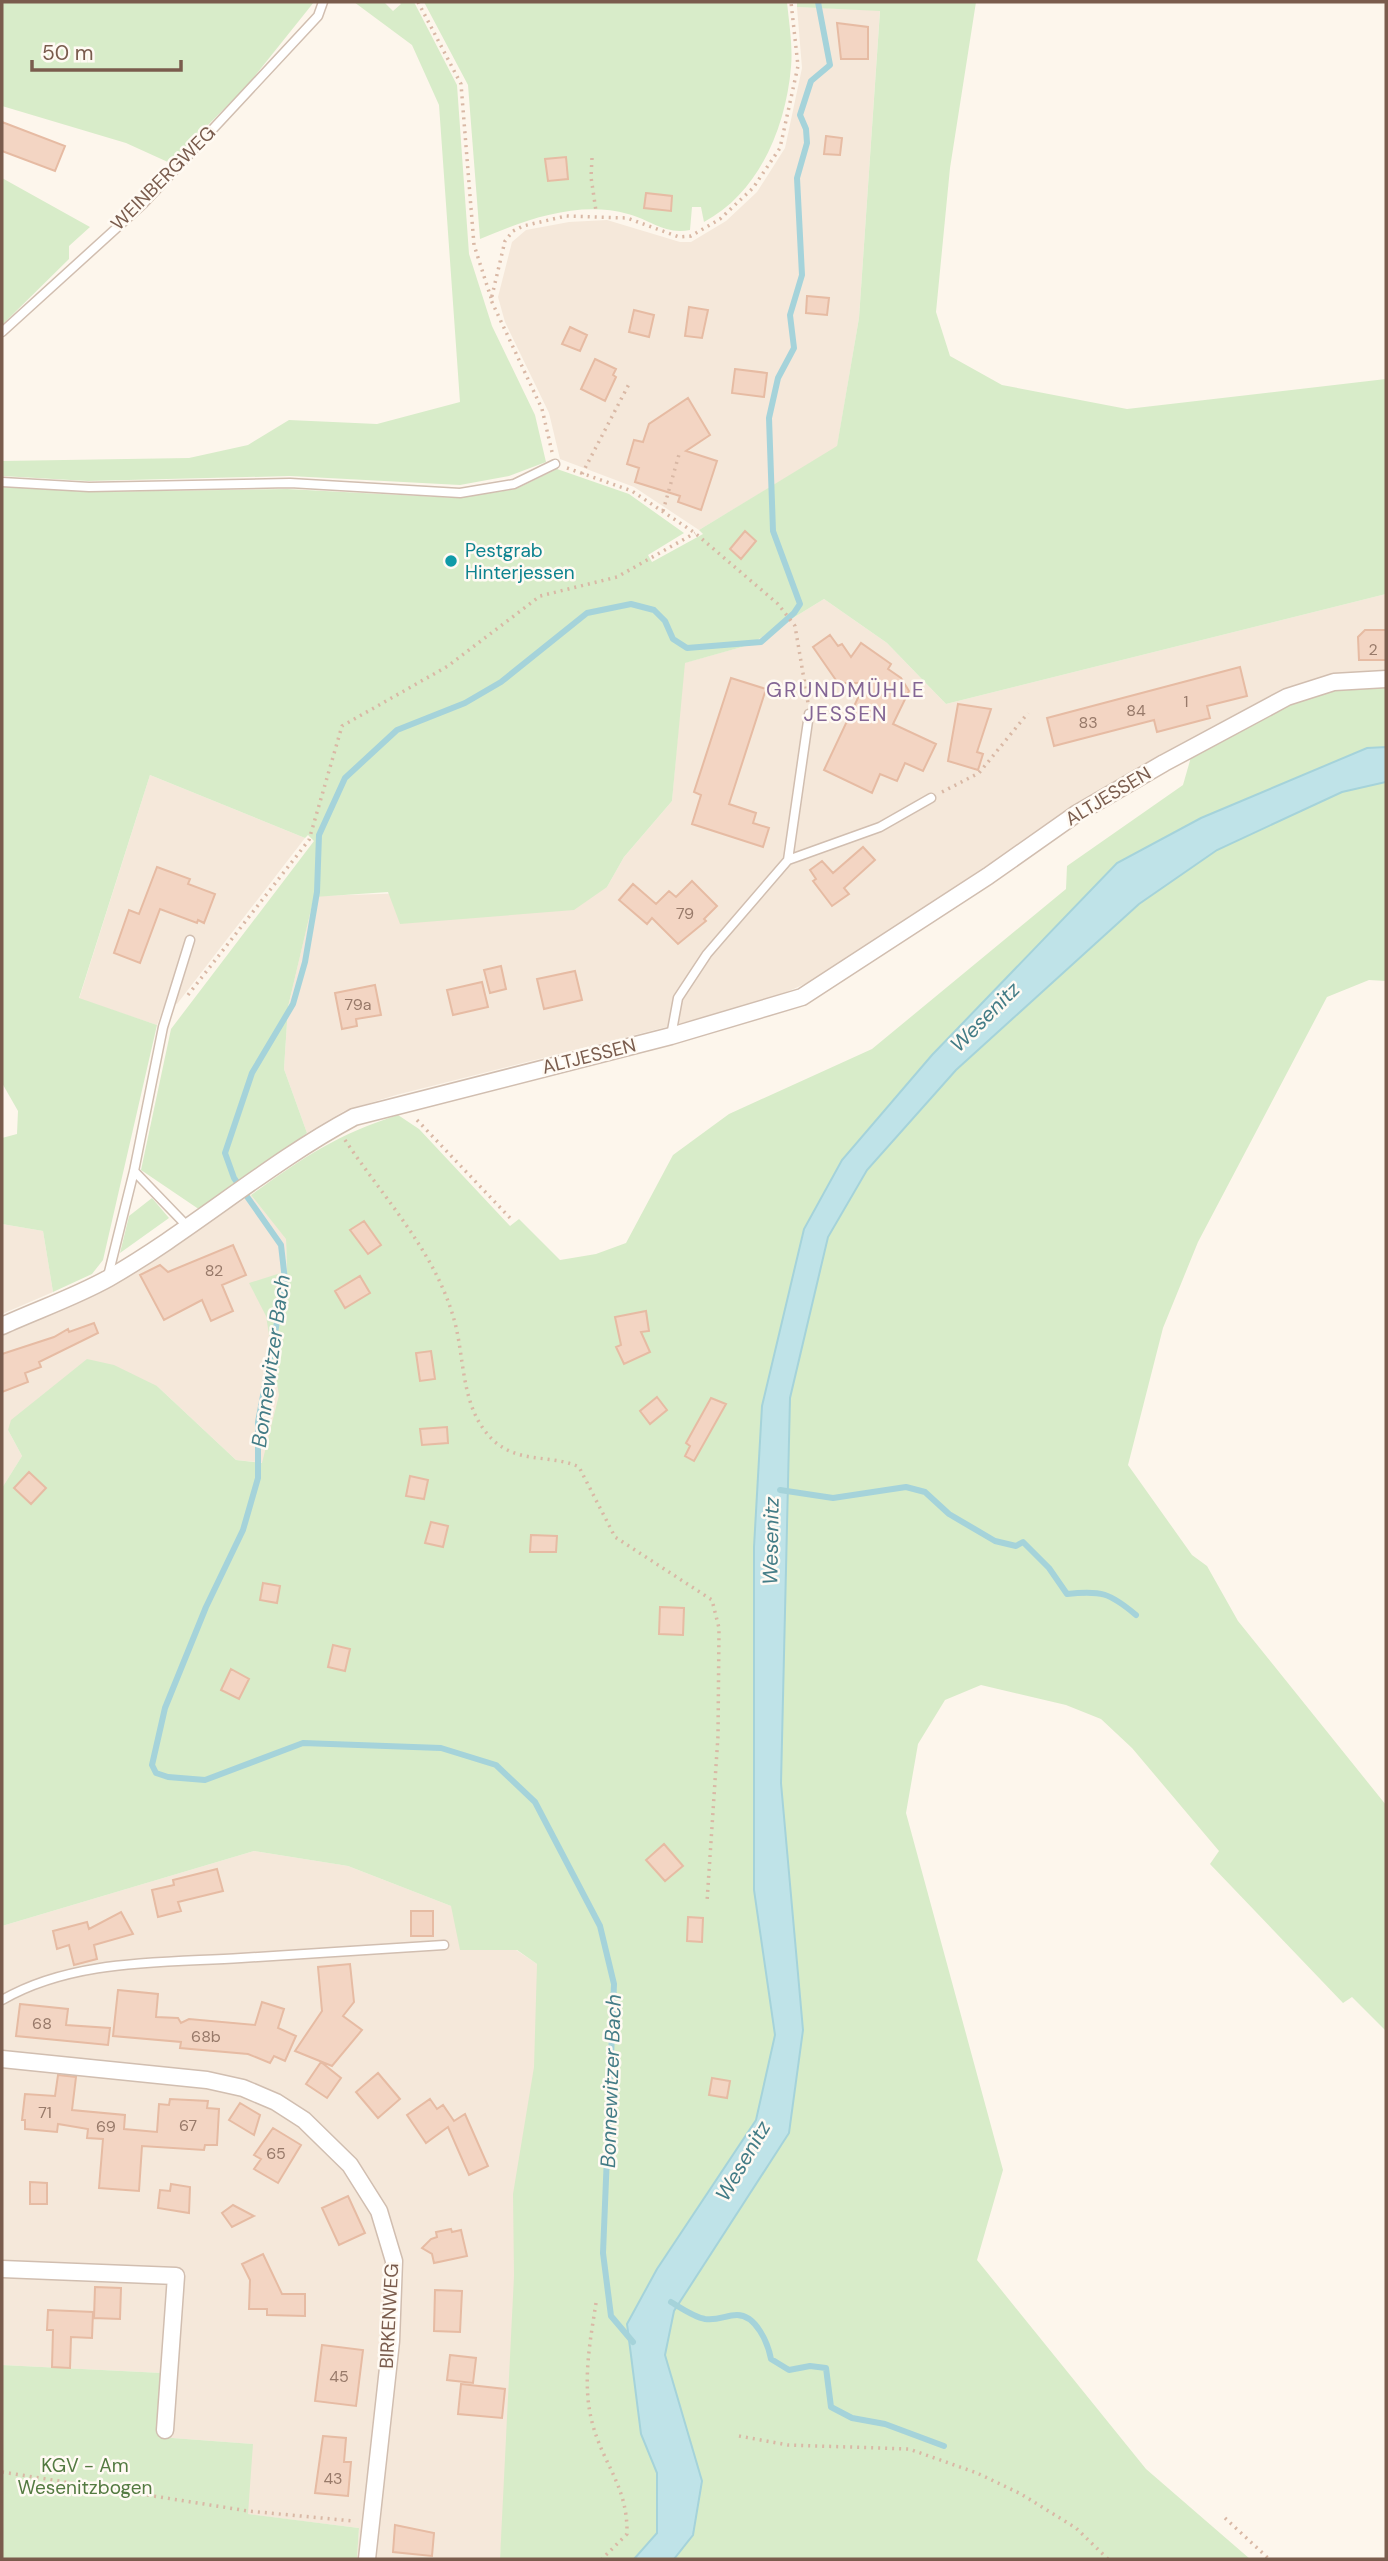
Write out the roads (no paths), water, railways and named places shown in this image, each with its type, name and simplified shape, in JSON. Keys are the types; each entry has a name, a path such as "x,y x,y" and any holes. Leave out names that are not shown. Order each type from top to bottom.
{"street":[{"name":"ALTJESSEN","path":"2,1325 108,1279 188,1227 311,1140 354,1117 671,1035 802,998 988,876 1076,814 1164,763 1287,697 1335,682 1386,679"},
{"name":"BIRKENWEG","path":"2,2059 207,2080 243,2088 276,2102 304,2120 350,2165 379,2211 394,2261 391,2341 367,2559"},
{"path":"2,2269 176,2276 165,2430"}],"lane":[{"name":"WEINBERGWEG","path":"2,332 143,204 317,16 323,2"},
{"path":"2,482 89,487 290,483 460,493 514,484 555,464"},
{"path":"788,860 809,714"},
{"path":"671,1035 678,998 707,954 788,860 880,827 931,798"},
{"path":"108,1279 135,1171 163,1027 190,940"},
{"path":"135,1171 188,1227"},
{"path":"2,2000 50,1977 93,1969 160,1962 444,1945"}],"water":[{"name":"Wesenitz","path":"1386,747 1386,782 1342,792 1217,850 1139,904 956,1070 867,1170 828,1237 790,1398 781,1783 803,2030 789,2133 674,2311 665,2355 702,2481 693,2535 674,2559 634,2559 657,2533 657,2473 641,2434 627,2324 657,2269 756,2120 775,2035 754,1890 754,1547 762,1406 804,1229 842,1160 932,1055 1117,863 1201,818 1367,748"}],"waterway":[{"name":"Bonnewitzer Bach","path":"633,2342 611,2316 603,2253 614,1984 600,1926 535,1802 496,1765 441,1748 303,1743 205,1780 168,1777 156,1773 152,1765 165,1708 206,1607 243,1530 258,1478 258,1422 285,1280 281,1245 234,1178 225,1153 252,1073 293,1004 305,962 317,892 319,835 345,778 397,730 465,703 501,682 587,613 631,604 654,610 665,621 673,639 687,648 761,642 794,613 800,604 773,531 769,418 778,378 794,348 790,315 802,275 797,178 807,143 806,129 800,115 811,81 830,65 818,2"},
{"name":"Wesenitz","path":"780,1490 833,1498 906,1487 925,1492 949,1514 995,1541 1016,1546 1023,1542 1049,1568 1067,1594 1104,1595 1136,1615"},
{"path":"671,2302 705,2319 744,2316 760,2331 771,2359 789,2370 810,2366 826,2368 831,2407 852,2418 885,2424 944,2446"}],"place":[{"name":"Pestgrab Hinterjessen","path":"451,561"}],"district":[{"name":"GRUNDMÜHLE JESSEN","path":"846,702"}],"park label":[{"name":"KGV - Am Wesenitzbogen","path":"85,2476"}]}
